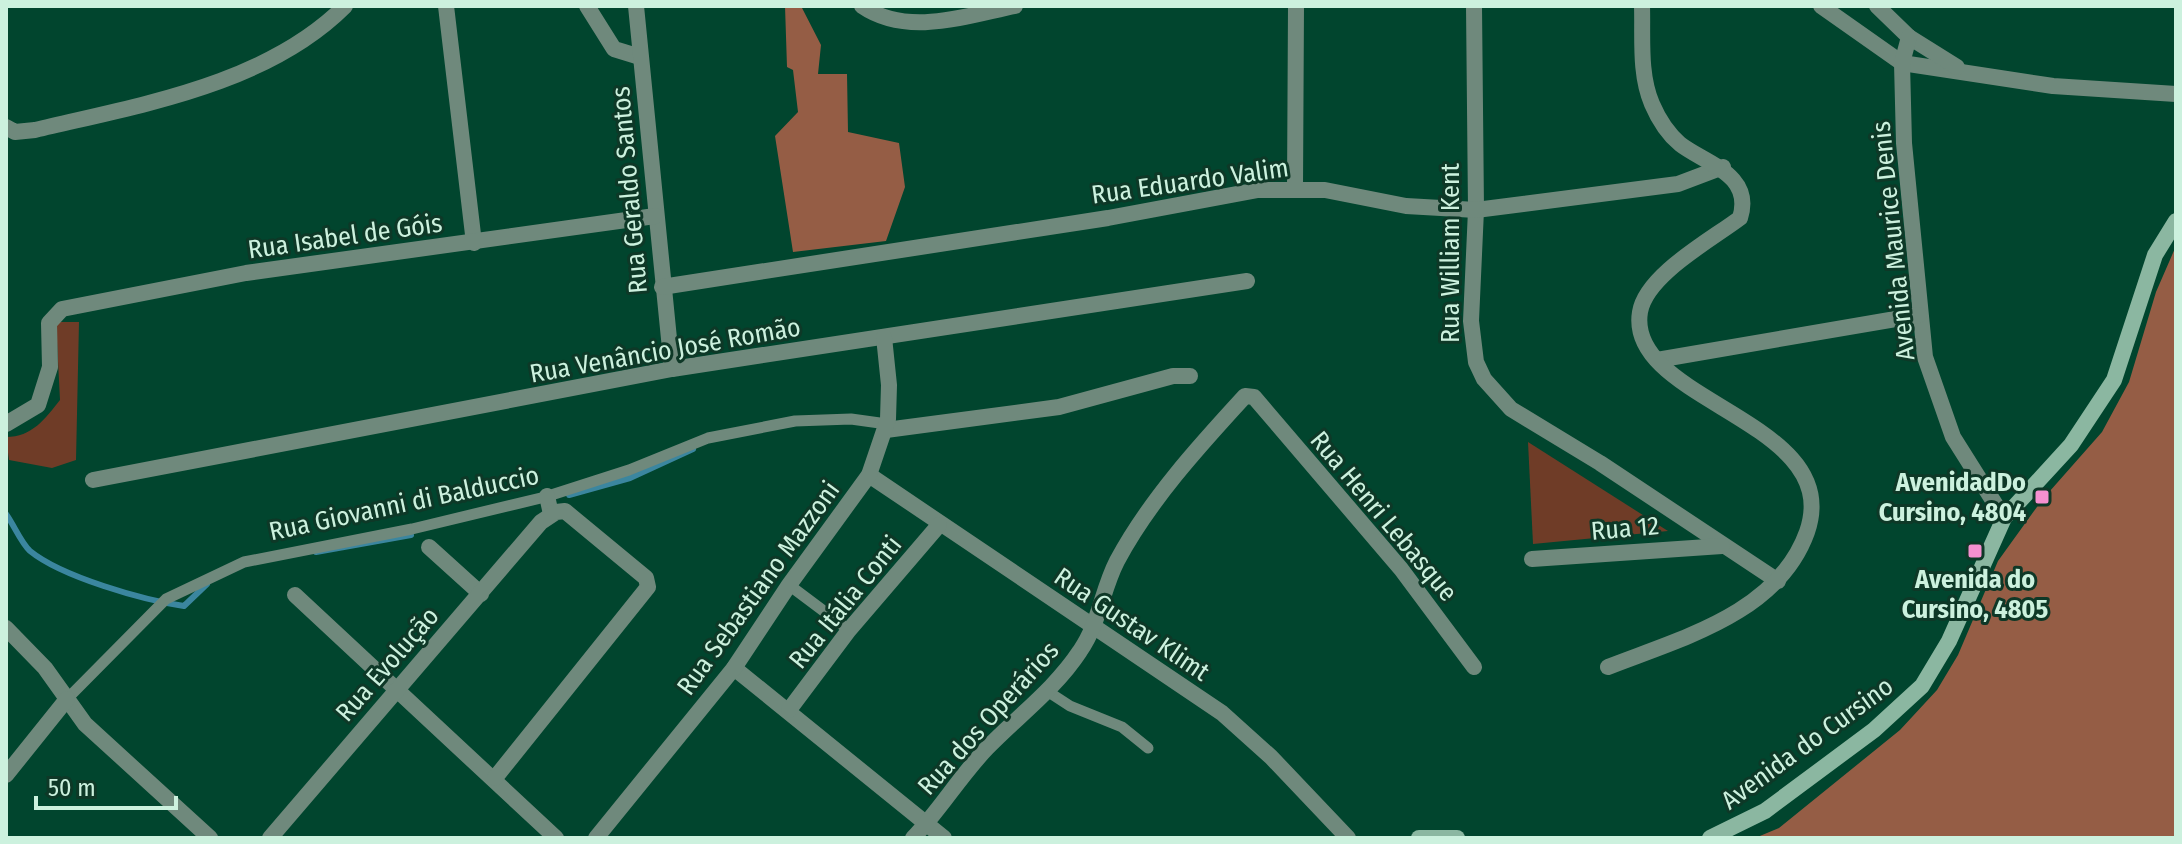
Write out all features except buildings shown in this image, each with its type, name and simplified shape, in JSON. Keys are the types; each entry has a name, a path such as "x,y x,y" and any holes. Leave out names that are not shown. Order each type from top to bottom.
{"main road":[{"name":"Avenida do Cursino","path":"1710,838 1765,811 1874,730 1922,686 1949,641 2004,518 2071,445 2114,380 2155,255 2176,221"},
{"path":"1419,838 1457,838"}],"street":[{"path":"11,130 199,89 294,44 345,6"},
{"path":"446,6 474,243"},
{"path":"587,6 614,49 640,57"},
{"name":"Rua Geraldo Santos","path":"636,6 672,369"},
{"path":"862,6 886,18 917,22 946,21 1015,6"},
{"path":"1295,188 1296,6"},
{"name":"Rua William Kent","path":"1474,6 1476,210 1471,337 1476,362 1492,391 1511,409 1600,463 1778,581"},
{"path":"1608,667 1738,612 1778,581 1798,557 1810,522 1810,496 1798,466 1774,442 1678,380 1657,360 1640,327 1643,299 1661,277 1740,218 1741,201 1723,167 1679,143 1663,125 1652,105 1645,75 1642,6"},
{"path":"1821,6 1902,63 2053,86 2176,94"},
{"path":"1877,6 1909,37 1961,70"},
{"name":"Avenida Maurice Denis","path":"1909,37 1902,63 1904,143 1925,357 1953,437 2004,518"},
{"name":"Rua Eduardo Valim","path":"662,287 1108,218 1258,190 1295,188 1406,206 1476,210 1678,184 1723,167"},
{"name":"Rua Isabel de Góis","path":"6,424 27,415 38,405 47,386 49,323 62,309 246,273 655,216"},
{"name":"Rua Venâncio José Romão","path":"93,480 164,469 672,369 1247,281"},
{"path":"1657,360 1919,315"},
{"name":"Rua Sebastiano Mazzoni","path":"596,838 734,668 789,585 869,475 886,427 889,385 884,337"},
{"path":"886,427 1059,407 1173,376 1190,376"},
{"name":"Rua dos Operários","path":"913,838 987,748 1047,691 1080,651 1093,629 1117,561 1137,530 1208,437 1245,396 1254,397"},
{"name":"Rua Henri Lebasque","path":"1254,397 1401,569 1474,667"},
{"name":"Rua Gustav Klimt","path":"869,475 1093,629 1222,713 1271,757 1348,838"},
{"path":"495,778 643,596 648,583 569,513 546,518 547,496"},
{"name":"Rua Evolução","path":"270,838 546,518"},
{"name":"Rua Itália Conti","path":"789,710 849,630 939,525"},
{"name":"Rua 12","path":"1532,559 1722,546"},
{"path":"429,547 481,594"},
{"path":"295,595 556,838"},
{"path":"6,628 45,668 96,734 210,838"},
{"path":"734,668 944,838"},
{"name":"Rua Giovanni di Balduccio","path":"6,775 67,699"}],"lane":[{"name":"Rua Giovanni di Balduccio","path":"67,699 166,599 244,562 412,529 547,496 629,470 708,438 795,421 851,419 886,427"},
{"path":"789,585 849,630"},
{"path":"1047,691 1070,706 1122,727 1148,748"}],"shaded area":[{"path":"785,6 801,6 821,45 818,74 847,74 848,132 899,143 905,187 886,241 793,252 775,136 798,112 793,70 787,67"},
{"path":"2176,246 2176,838 1755,838 1779,828 1900,730 1937,690 1958,655 1998,561 2042,500 2102,432 2129,382 2156,292"},
{"path":"56,322 79,322 76,460 52,468 9,460 6,437 31,430 60,400"},
{"path":"1528,442 1668,531 1533,544"}],"waterway":[{"path":"569,495 630,478 693,449"},
{"path":"6,514 30,551 62,570 104,586 184,606 207,584"},
{"path":"316,552 411,535"}],"place":[{"name":"AvenidadDo Cursino, 4804","path":"2042,497"},
{"name":"Avenida do Cursino, 4805","path":"1975,551"}]}
